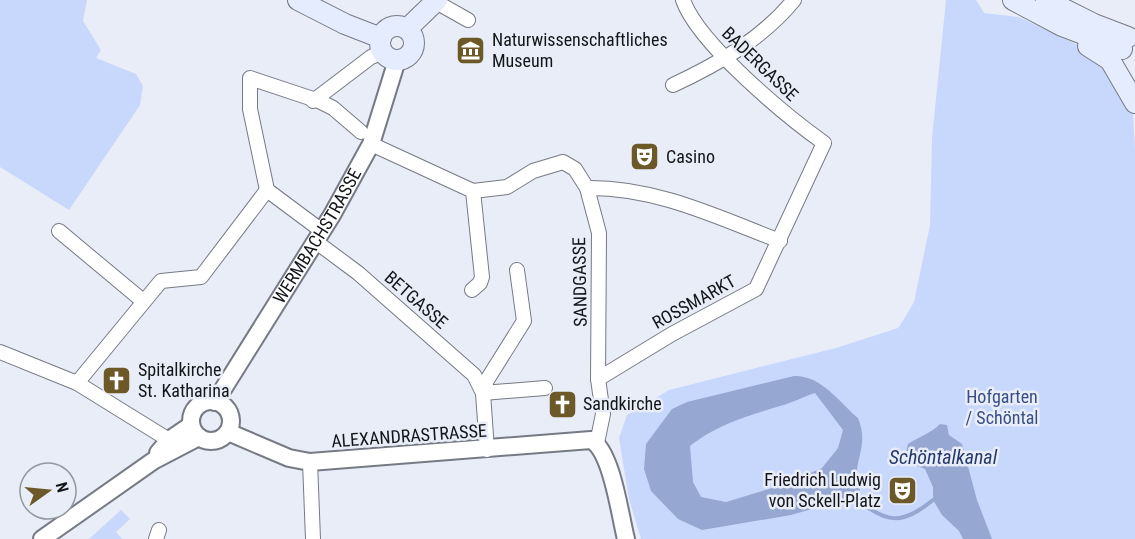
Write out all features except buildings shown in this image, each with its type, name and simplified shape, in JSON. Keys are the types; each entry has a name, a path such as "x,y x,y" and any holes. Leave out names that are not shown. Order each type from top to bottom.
{"main road":[{"path":"298,0 404,58 412,49 414,42 407,29"},
{"path":"1013,0 1062,26 1083,44 1110,60 1135,103"},
{"path":"1046,0 1128,39"},
{"path":"407,29 436,1"},
{"path":"1062,26 1128,39"},
{"path":"387,50 390,27 407,29"},
{"path":"1128,39 1125,61 1135,68"}],"street":[{"name":"BADERGASSE","path":"683,0 704,36 784,112 824,143"},
{"path":"673,85 727,59 776,20 794,0"},
{"path":"436,1 468,20"},
{"path":"313,101 371,57 387,50"},
{"name":"WERMBACHSTRASSE","path":"215,402 319,236 366,138 387,50"},
{"path":"77,383 161,281 201,277 267,190 250,109 250,78 333,108 366,138 473,191 482,277 472,290"},
{"name":"ROSSMARKT","path":"598,379 672,334 756,289 824,143"},
{"name":"SANDGASSE","path":"473,191 507,186 533,171 563,162 575,169 587,188 599,233 598,379"},
{"path":"587,188 614,188 678,201 780,241"},
{"name":"BETGASSE","path":"267,190 474,375 483,393"},
{"path":"59,231 143,301"},
{"path":"487,450 483,393 487,380 524,321 517,270"},
{"path":"0,352 77,383 172,444"},
{"path":"598,379 603,414 597,443 607,461 626,539"},
{"path":"483,393 545,388"},
{"path":"215,402 228,411 231,425 228,432 215,441 195,431 195,409 201,404 215,402"},
{"path":"42,539 153,461 172,444 195,431"},
{"name":"ALEXANDRASTRASSE","path":"228,432 289,458 310,462 487,450 583,439 597,443"},
{"path":"310,462 313,539"}],"green space":[{"path":"0,0 87,0 83,21 101,50 96,58 136,74 143,86 140,105 69,210 0,167"},
{"name":"Hofgarten / Schöntal","path":"946,0 976,0 984,13 1019,17 1088,50 1126,94 1133,115 1135,148 1135,539 641,539 629,499 619,438 627,415 669,390 836,348 898,328 914,302 930,225 932,138"},
{"path":"121,510 130,519 116,532 122,539 89,539"}],"water":[{"path":"794,376 813,380 829,391 858,418 862,439 857,472 860,490 849,507 840,501 791,515 702,530 678,519 651,491 644,469 646,444 672,409 687,402","holes":["815,393 843,430 838,448 822,468 785,484 726,502 701,497 693,482 690,446 722,426 744,417"]},
{"name":"Schöntalkanal","path":"940,424 947,425 949,435 962,444 977,500 992,539 963,539 959,531 942,515 933,500 933,487 925,469 904,461 908,444 929,433"}],"waterway":[{"path":"855,498 876,513 894,518 912,514 933,500 938,500"}],"place":[{"name":"Naturwissenschaftliches Museum","path":"471,50"},
{"name":"Casino","path":"645,157"},
{"name":"Spitalkirche St. Katharina","path":"117,380"},
{"name":"Sandkirche","path":"562,404"},
{"name":"Friedrich Ludwig von Sckell-Platz","path":"902,490"}]}
